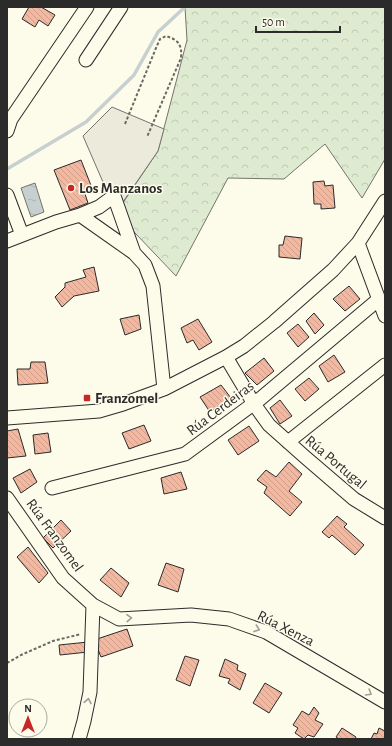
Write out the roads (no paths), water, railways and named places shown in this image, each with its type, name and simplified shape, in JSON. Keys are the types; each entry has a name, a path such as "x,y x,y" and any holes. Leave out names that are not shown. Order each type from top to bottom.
{"street":[{"path":"7,131 11,119 87,7"},
{"path":"86,60 121,7"},
{"path":"7,195 22,235"},
{"path":"7,240 56,222 80,216 99,208 114,196 134,253"},
{"path":"7,418 99,411 164,389 226,358 274,322 334,270 358,243 385,201"},
{"path":"80,216 134,253 145,265 153,286 164,389"},
{"path":"358,243 385,316"},
{"name":"Rúa Cerdeiras","path":"52,488 185,454 254,404 379,299"},
{"name":"Rúa Portugal","path":"226,358 254,404 269,425 354,498 385,518"},
{"name":"Rúa Portugal","path":"288,442 380,372 385,364"},
{"name":"Rúa Franzomel","path":"7,498 63,578 93,604"},
{"path":"79,739 90,692 93,604"},
{"name":"Rúa Xenza","path":"93,604 119,618 191,615 229,619 266,632 385,702"}],"water":[{"path":"35,183 44,212 31,217 21,188"}],"waterway":[{"path":"7,169 86,122 134,75 158,32 185,7"}],"place":[{"name":"Los Manzanos","path":"71,188"},
{"name":"Franzomel","path":"87,398"}]}
